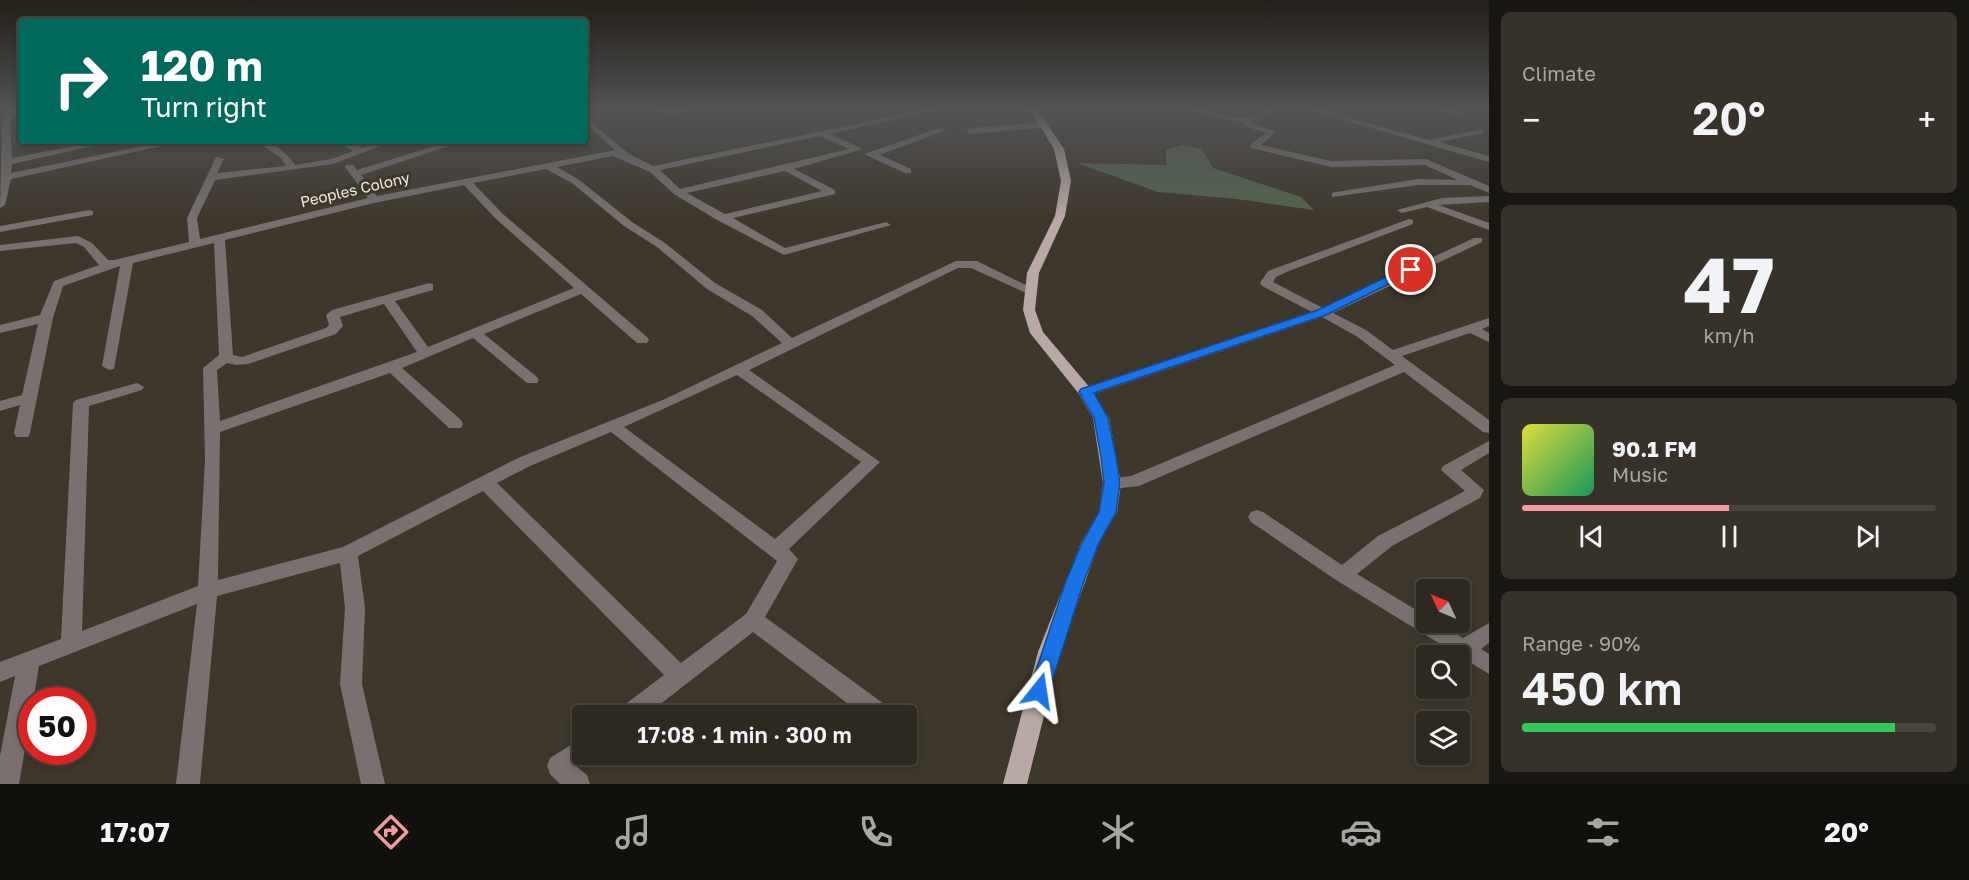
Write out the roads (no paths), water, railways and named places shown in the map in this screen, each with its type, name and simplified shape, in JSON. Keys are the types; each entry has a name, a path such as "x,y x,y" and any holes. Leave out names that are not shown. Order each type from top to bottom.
{"main road":[{"path":"1015,784 1049,652 1086,552 1108,512 1112,483 1101,418 1086,392 1037,333 1029,310 1030,290 1042,252 1060,216 1066,181 1058,147"}],"street":[{"path":"0,205 6,177 5,160 81,147"},
{"path":"6,177 154,147"},
{"path":"269,147 285,156 292,168"},
{"path":"352,147 361,151"},
{"path":"211,177 333,161 374,147"},
{"path":"355,174 441,147"},
{"path":"615,147 643,168 653,169 764,147"},
{"path":"852,147 908,171"},
{"path":"872,155 896,147"},
{"path":"1257,147 1331,164 1426,162 1489,190"},
{"path":"1448,147 1489,159"},
{"path":"678,192 858,149"},
{"name":"Peoples Colony","path":"46,318 58,284 121,263 374,200 614,153 624,154"},
{"path":"195,244 192,218 219,159"},
{"path":"333,161 349,166 374,200"},
{"path":"548,166 575,181 628,224 661,245 711,286 757,313 792,345"},
{"path":"721,218 831,192 786,168"},
{"path":"653,169 678,192 784,252 886,225"},
{"path":"466,182 499,216 642,340"},
{"path":"1336,195 1409,183 1489,183"},
{"path":"1486,423 1404,367 1361,333 1266,283 1272,274 1406,216 1424,204 1489,201"},
{"path":"1437,207 1489,201"},
{"path":"1424,204 1489,227"},
{"path":"0,229 89,213"},
{"path":"219,238 226,357"},
{"path":"0,248 78,239 88,245 104,263 121,263 109,366"},
{"path":"1086,392 1322,313 1480,243"},
{"path":"0,672 208,591 348,553 524,462 613,426 739,370 963,264 973,264 1030,290"},
{"path":"226,357 236,362 243,361 331,331 336,326 333,315 429,288"},
{"path":"212,429 392,367 584,288"},
{"path":"387,299 425,353"},
{"path":"0,329 46,318 22,433"},
{"path":"1389,356 1489,322"},
{"path":"1470,328 1489,338"},
{"path":"475,333 532,380"},
{"path":"188,784 208,591 212,429 210,368 226,357"},
{"path":"392,367 455,424"},
{"path":"1112,483 1133,482 1404,367"},
{"path":"739,370 872,462 777,550"},
{"path":"71,644 81,403 137,387"},
{"path":"0,406 28,398"},
{"path":"613,426 788,559 753,620 642,705"},
{"path":"1343,575 1385,541 1474,494 1475,490 1449,470 1489,446"},
{"path":"484,482 680,676"},
{"path":"1257,517 1343,575 1457,645"},
{"path":"348,553 355,608 351,684 373,784"},
{"path":"753,620 868,705"},
{"path":"1470,645 1489,632"},
{"path":"1470,653 1489,665"},
{"path":"7,784 29,660"},
{"path":"572,757 560,766 578,784"}]}
